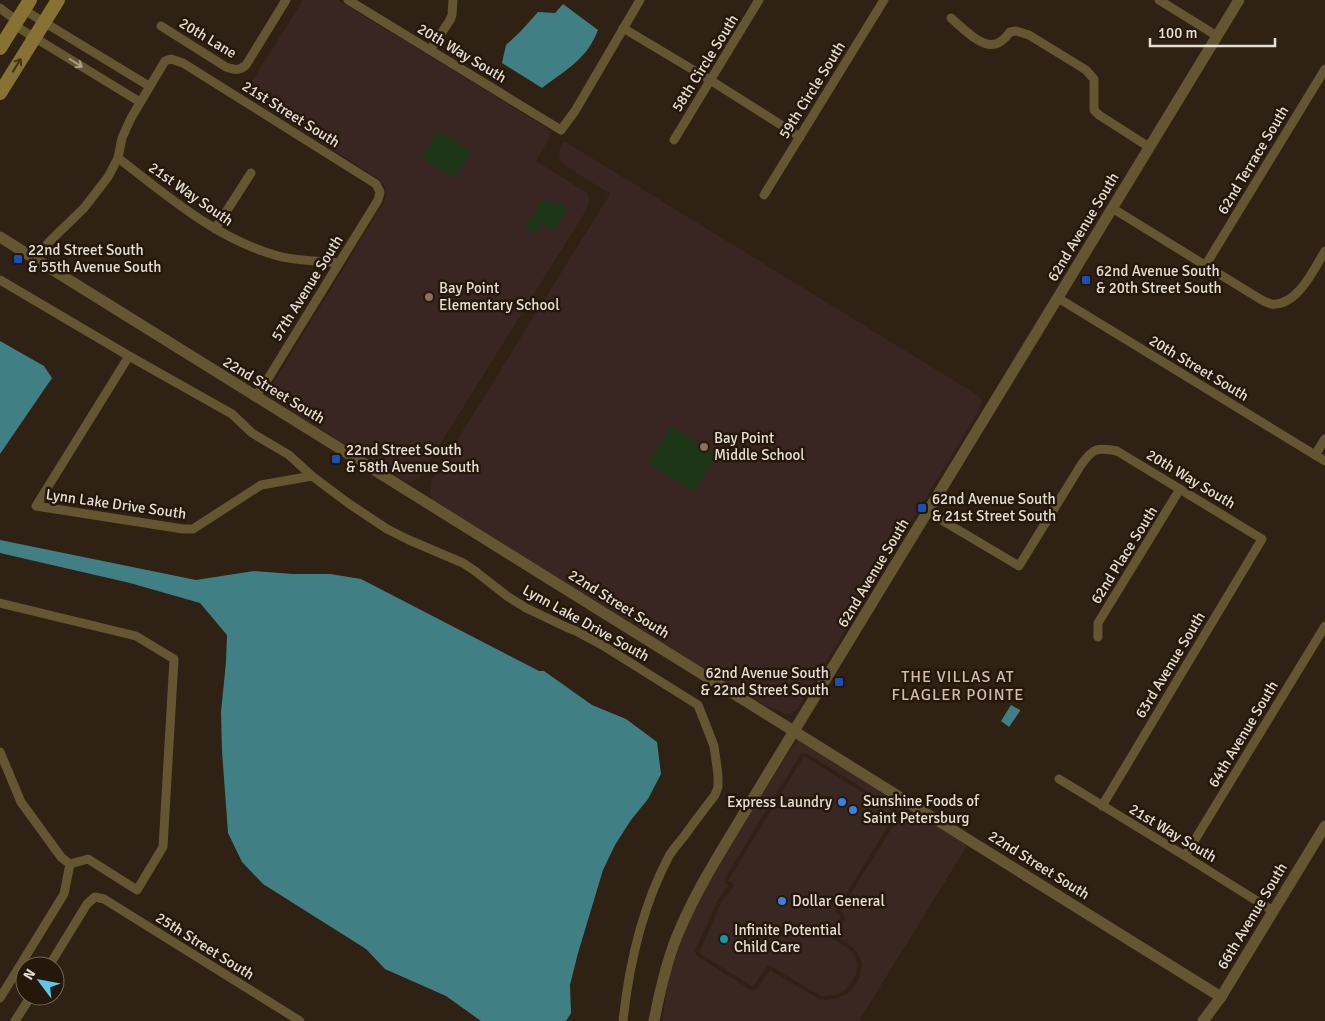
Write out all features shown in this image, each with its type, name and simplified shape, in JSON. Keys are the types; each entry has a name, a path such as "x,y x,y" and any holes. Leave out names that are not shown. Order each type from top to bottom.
{"main road":[{"path":"0,93 58,0"},
{"path":"0,48 21,14"}],"street":[{"name":"20th Lane","path":"161,26 226,67 236,71 246,65 286,0"},
{"name":"20th Way South","path":"348,0 561,130 623,28"},
{"path":"430,50 450,20 453,0"},
{"path":"640,0 623,28 800,137"},
{"name":"58th Circle South","path":"674,140 760,0"},
{"name":"59th Circle South","path":"764,195 884,0"},
{"path":"1159,0 1218,36"},
{"name":"62nd Avenue South","path":"654,1021 668,962 679,930 695,896 1239,0"},
{"path":"0,8 44,22 149,86 131,118 122,138 118,158 108,177 84,208 49,242 36,259"},
{"path":"21,14 34,38 140,102"},
{"path":"951,18 974,38 991,46 1000,43 1010,32 1021,32 1029,35 1086,70 1094,79 1094,110 1149,147"},
{"name":"21st Street South","path":"149,86 165,62 172,59 183,63 376,184 380,192"},
{"name":"62nd Terrace South","path":"1206,266 1325,69"},
{"name":"21st Way South","path":"118,158 167,197 216,230 237,241 280,256 340,262"},
{"path":"216,230 250,173"},
{"name":"57th Avenue South","path":"255,397 378,200 380,192"},
{"path":"1112,208 1271,304 1294,297 1306,282 1325,251"},
{"name":"22nd Street South","path":"0,237 1221,996"},
{"path":"0,280 232,414 252,433 289,455 312,476"},
{"name":"20th Street South","path":"1058,298 1325,461"},
{"name":"Lynn Lake Drive South","path":"129,356 36,506 193,529 261,485 312,476 387,529 463,563 526,608 602,645 698,705 714,746 718,787 715,795 670,854 656,884 644,916 634,953 626,992 623,1021"},
{"path":"1315,455 1325,439"},
{"name":"20th Way South","path":"928,512 1019,566 1081,465 1090,453 1103,448 1117,451 1262,539"},
{"name":"62nd Place South","path":"1098,637 1098,623 1180,489"},
{"name":"63rd Avenue South","path":"1102,806 1262,539"},
{"path":"0,603 136,636 174,659 163,847 137,890 88,860 70,864"},
{"name":"64th Avenue South","path":"1185,856 1325,626"},
{"path":"0,752 21,802 61,857 70,864"},
{"name":"21st Way South","path":"1059,779 1273,911"},
{"name":"66th Avenue South","path":"1203,1021 1221,996 1325,826"},
{"path":"0,998 64,894 70,864"},
{"name":"25th Street South","path":"55,956 87,904 95,897 104,899 300,1021"},
{"path":"15,1021 25,1006"}],"shaded area":[{"name":"Bay Point Elementary School","path":"303,0 338,0 544,126 550,131 550,137 536,161 587,193 589,199 587,209 419,478 410,482 403,480 266,395 384,202 386,193 384,185 379,179 244,94"},
{"name":"Bay Point Middle School","path":"564,141 979,396 982,401 978,412 798,708 792,713 785,714 762,704 434,501 430,495 431,482 610,194 561,161 559,155"},
{"path":"798,738 967,846 859,1021 662,1021 668,980 684,932 693,912 735,837","holes":["806,753 898,810 900,815 840,911 845,919 834,935 851,946 858,954 862,964 860,976 855,986 847,994 827,1000 819,999 770,970 757,989 751,990 697,956 695,951 718,899 729,885 726,884 725,878 801,754"]},
{"path":"804,756 896,813 835,912 841,916 829,936 848,948 855,955 857,964 856,974 851,983 845,990 836,995 821,996 768,965 753,987 699,953 722,901 734,886 728,881"}],"green space":[{"path":"437,131 471,151 455,178 421,158"},
{"path":"543,199 560,204 568,209 554,231 542,223 535,234 525,228"},
{"path":"671,426 717,455 694,492 648,463"}],"water":[{"path":"563,4 598,30 582,56 542,88 502,63 506,45 538,12 555,13"},
{"path":"0,341 44,366 52,378 0,454"},
{"path":"0,540 196,580 254,571 330,574 361,579 539,671 544,671 592,705 626,719 657,742 661,774 648,799 631,820 615,845 603,870 570,985 571,1013 566,1021 481,1021 446,996 385,969 366,949 263,884 242,862 228,833 221,712 227,635 200,603 130,583 0,553"},
{"path":"1011,705 1020,711 1009,727 1001,721"}],"place":[{"name":"22nd Street South & 55th Avenue South","path":"18,259"},
{"name":"62nd Avenue South & 20th Street South","path":"1086,280"},
{"name":"Bay Point Elementary School","path":"429,297"},
{"name":"Bay Point Middle School","path":"704,447"},
{"name":"22nd Street South & 58th Avenue South","path":"336,459"},
{"name":"62nd Avenue South & 21st Street South","path":"922,508"},
{"name":"62nd Avenue South & 22nd Street South","path":"839,682"},
{"name":"Express Laundry","path":"842,802"},
{"name":"Sunshine Foods of Saint Petersburg","path":"853,810"},
{"name":"Dollar General","path":"782,901"},
{"name":"Infinite Potential Child Care","path":"724,939"}],"district":[{"name":"THE VILLAS AT FLAGLER POINTE","path":"958,686"}]}
